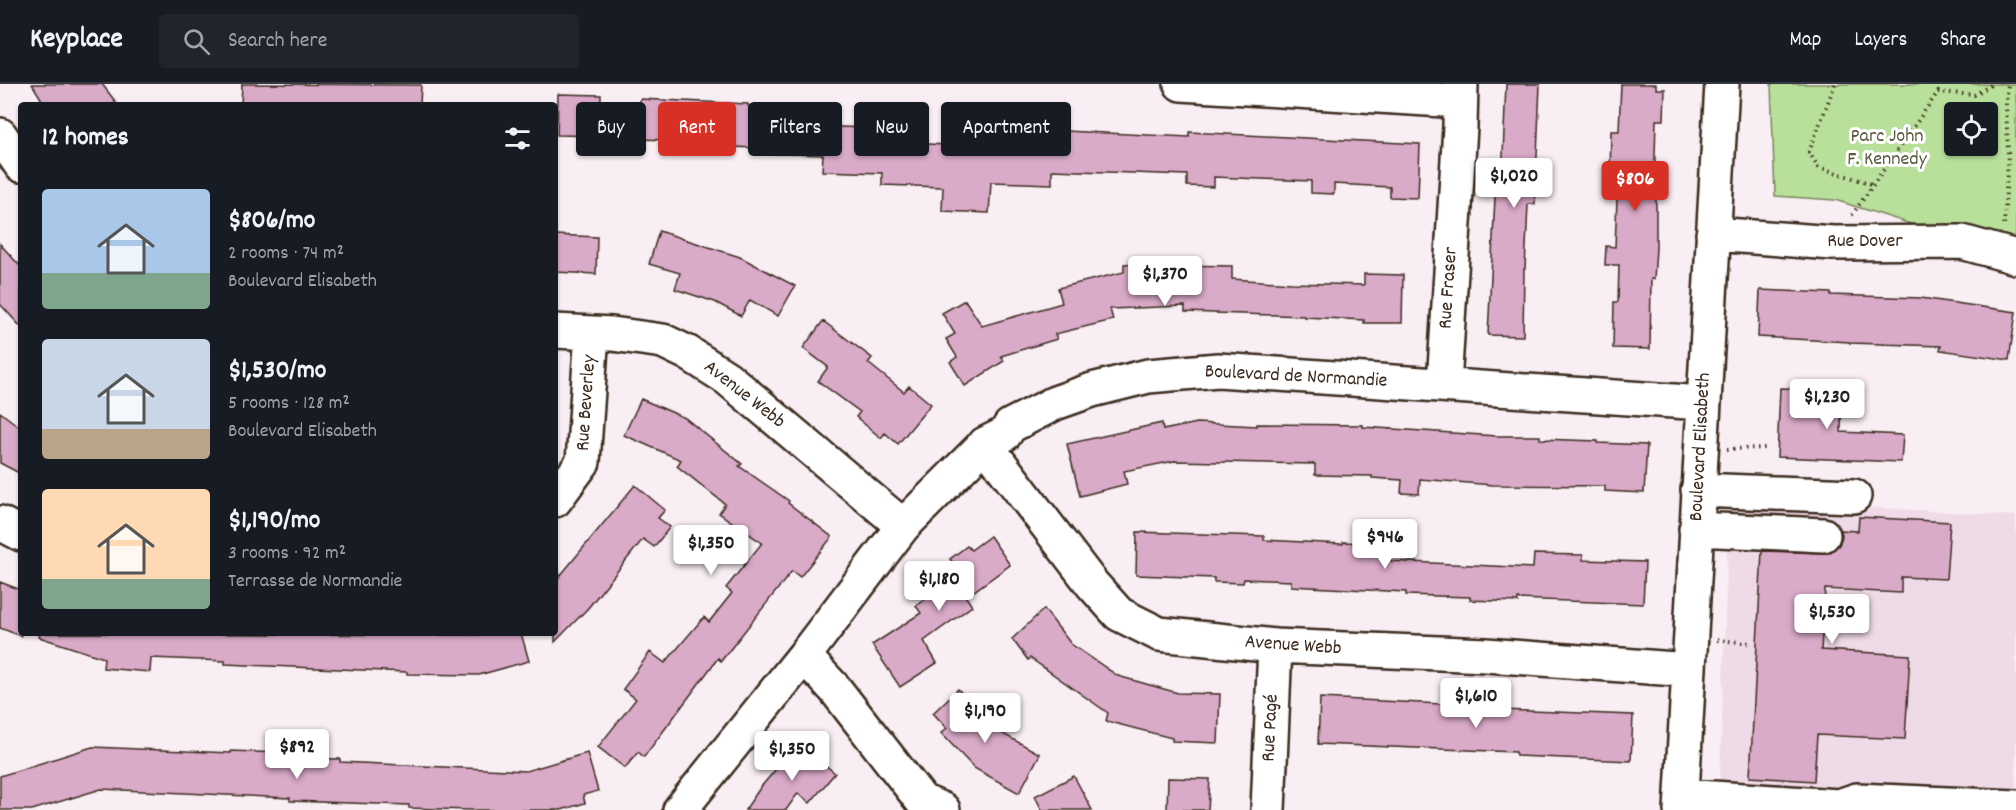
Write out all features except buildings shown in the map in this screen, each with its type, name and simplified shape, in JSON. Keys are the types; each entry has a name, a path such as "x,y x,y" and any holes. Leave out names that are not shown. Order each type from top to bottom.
{"street":[{"path":"1181,84 1460,93"},
{"name":"Boulevard Elisabeth","path":"1681,803 1722,84"},
{"name":"Rue Fraser","path":"1444,385 1460,127 1460,93"},
{"path":"0,135 18,161"},
{"name":"Rue Dover","path":"1713,234 1833,243 2010,243"},
{"name":"Avenue Webb","path":"558,331 663,341 688,353 727,378 903,526"},
{"name":"Rue Beverley","path":"558,496 583,462 592,333"},
{"name":"Boulevard de Normandie","path":"680,810 804,656 903,526 985,444 1005,434 1010,426 1055,403 1092,390 1148,376 1218,370 1703,403"},
{"name":"Avenue Webb","path":"985,444 1092,584 1119,614 1159,634 1275,646 1486,655 1689,670"},
{"path":"1698,490 1854,496"},
{"path":"0,523 18,532"},
{"path":"1696,529 1823,535"},
{"name":"Rue Pagé","path":"1268,810 1275,646"},
{"path":"804,656 835,689 930,807"},
{"path":"1681,803 1839,806 1857,800 2016,807"}],"path":[{"path":"1835,84 1809,152 1818,167 1872,184"},
{"path":"1833,243 1938,92 1974,95 1993,84"},
{"path":"2008,84 2006,104 2010,243"},
{"path":"1725,448 1765,448"},
{"path":"1715,640 1750,643"}],"shaded area":[{"path":"1729,499 2016,516 2016,810 1719,810"}],"green space":[{"name":"Parc John F. Kennedy","path":"1771,84 2016,84 2016,257 1835,200 1775,196"}]}
